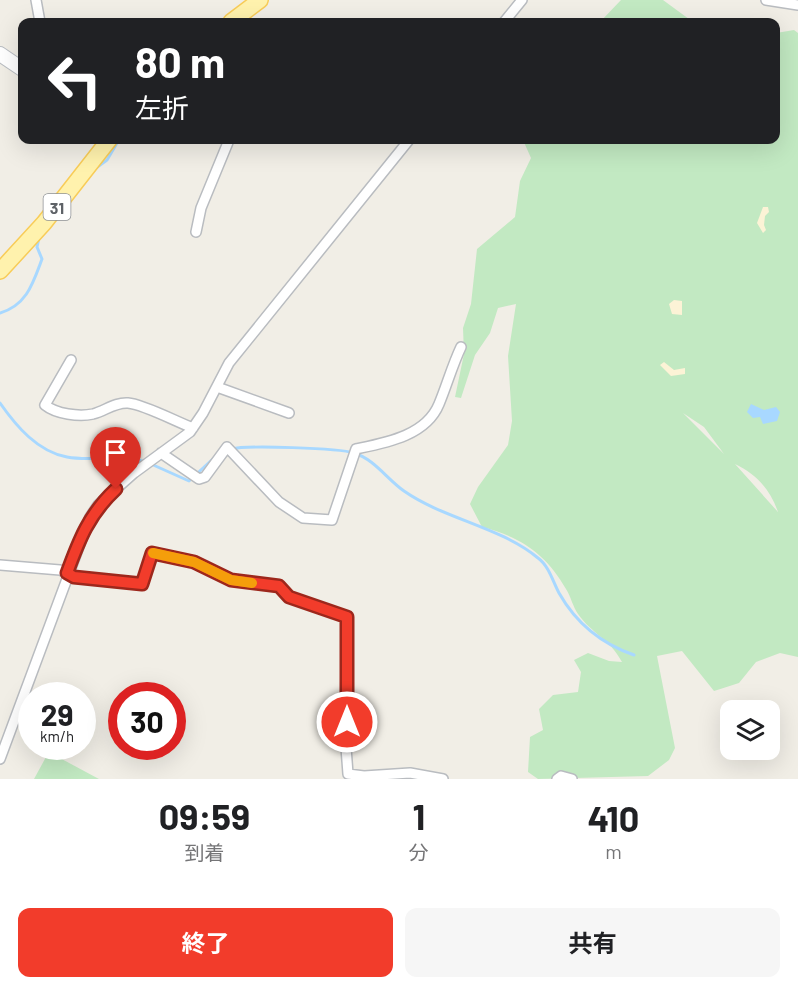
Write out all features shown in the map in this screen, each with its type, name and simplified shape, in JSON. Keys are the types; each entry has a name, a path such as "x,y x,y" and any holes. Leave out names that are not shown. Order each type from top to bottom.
{"main road":[{"path":"236,18 260,0"},
{"name":"31","path":"0,271 44,223 106,144"}],"street":[{"path":"36,0 39,18"},
{"path":"507,18 522,0"},
{"path":"766,0 798,4"},
{"path":"0,54 18,66"},
{"path":"196,232 201,208 227,144"},
{"path":"0,759 67,573 90,517 98,505 193,428 229,363 406,144"},
{"path":"161,453 200,479 205,477 227,447 279,502 303,518 332,520 356,449 410,435 430,418 439,406 448,373 461,347"},
{"path":"71,360 45,405 51,410 77,415 94,414 109,406 128,403 193,428"},
{"path":"217,387 289,413"},
{"path":"0,565 60,570 74,577 142,584 152,553 194,562 231,580 279,586 289,597 347,617 345,734 348,774 364,776 410,773 443,779"},
{"path":"557,779 561,776 572,779"}],"green space":[{"path":"621,0 663,0 688,18 604,18"},
{"path":"794,30 798,33 798,657 780,653 756,662 739,683 714,691 682,651 657,656 675,748 669,760 648,776 538,779 528,772 530,737 543,730 539,709 553,695 578,692 581,672 574,660 588,653 609,661 622,662 612,648 578,614 566,589 550,566 520,542 482,527 470,504 478,487 508,445 512,421 508,356 516,304 498,308 490,333 475,355 461,398 455,397 464,354 463,328 471,304 477,249 515,217 520,181 531,158 525,144 780,144 780,32","holes":["683,413 704,427 724,454","735,464 749,472 771,496 778,512"]},
{"path":"44,760 64,760 99,779 34,779"}],"sand":[{"path":"763,207 768,207 769,212 765,216 766,230 763,233 757,223"},
{"path":"674,300 682,301 682,315 672,314 669,304"},
{"path":"664,362 674,370 685,368 685,374 671,376 660,365"}],"water":[{"path":"751,404 764,410 776,407 780,412 777,421 763,424 760,417 753,418 747,412"}],"waterway":[{"path":"96,168 107,160 116,144"},
{"path":"0,313 17,305 32,285 42,259 37,247 39,238"},
{"path":"0,403 29,437 56,454 77,458 125,458 145,462"},
{"path":"232,449 312,448 345,451 361,456 420,501 523,547 542,561 566,604 582,623 611,645 634,655"},
{"path":"151,464 189,481 215,457"}],"slow traffic":[{"path":"153,553 194,562 231,580 252,583"}],"route":[{"path":"116,489 98,505 90,517 67,573 74,577 142,584 152,553 194,562 231,580 279,586 289,597 333,610 347,617 347,722"}]}
